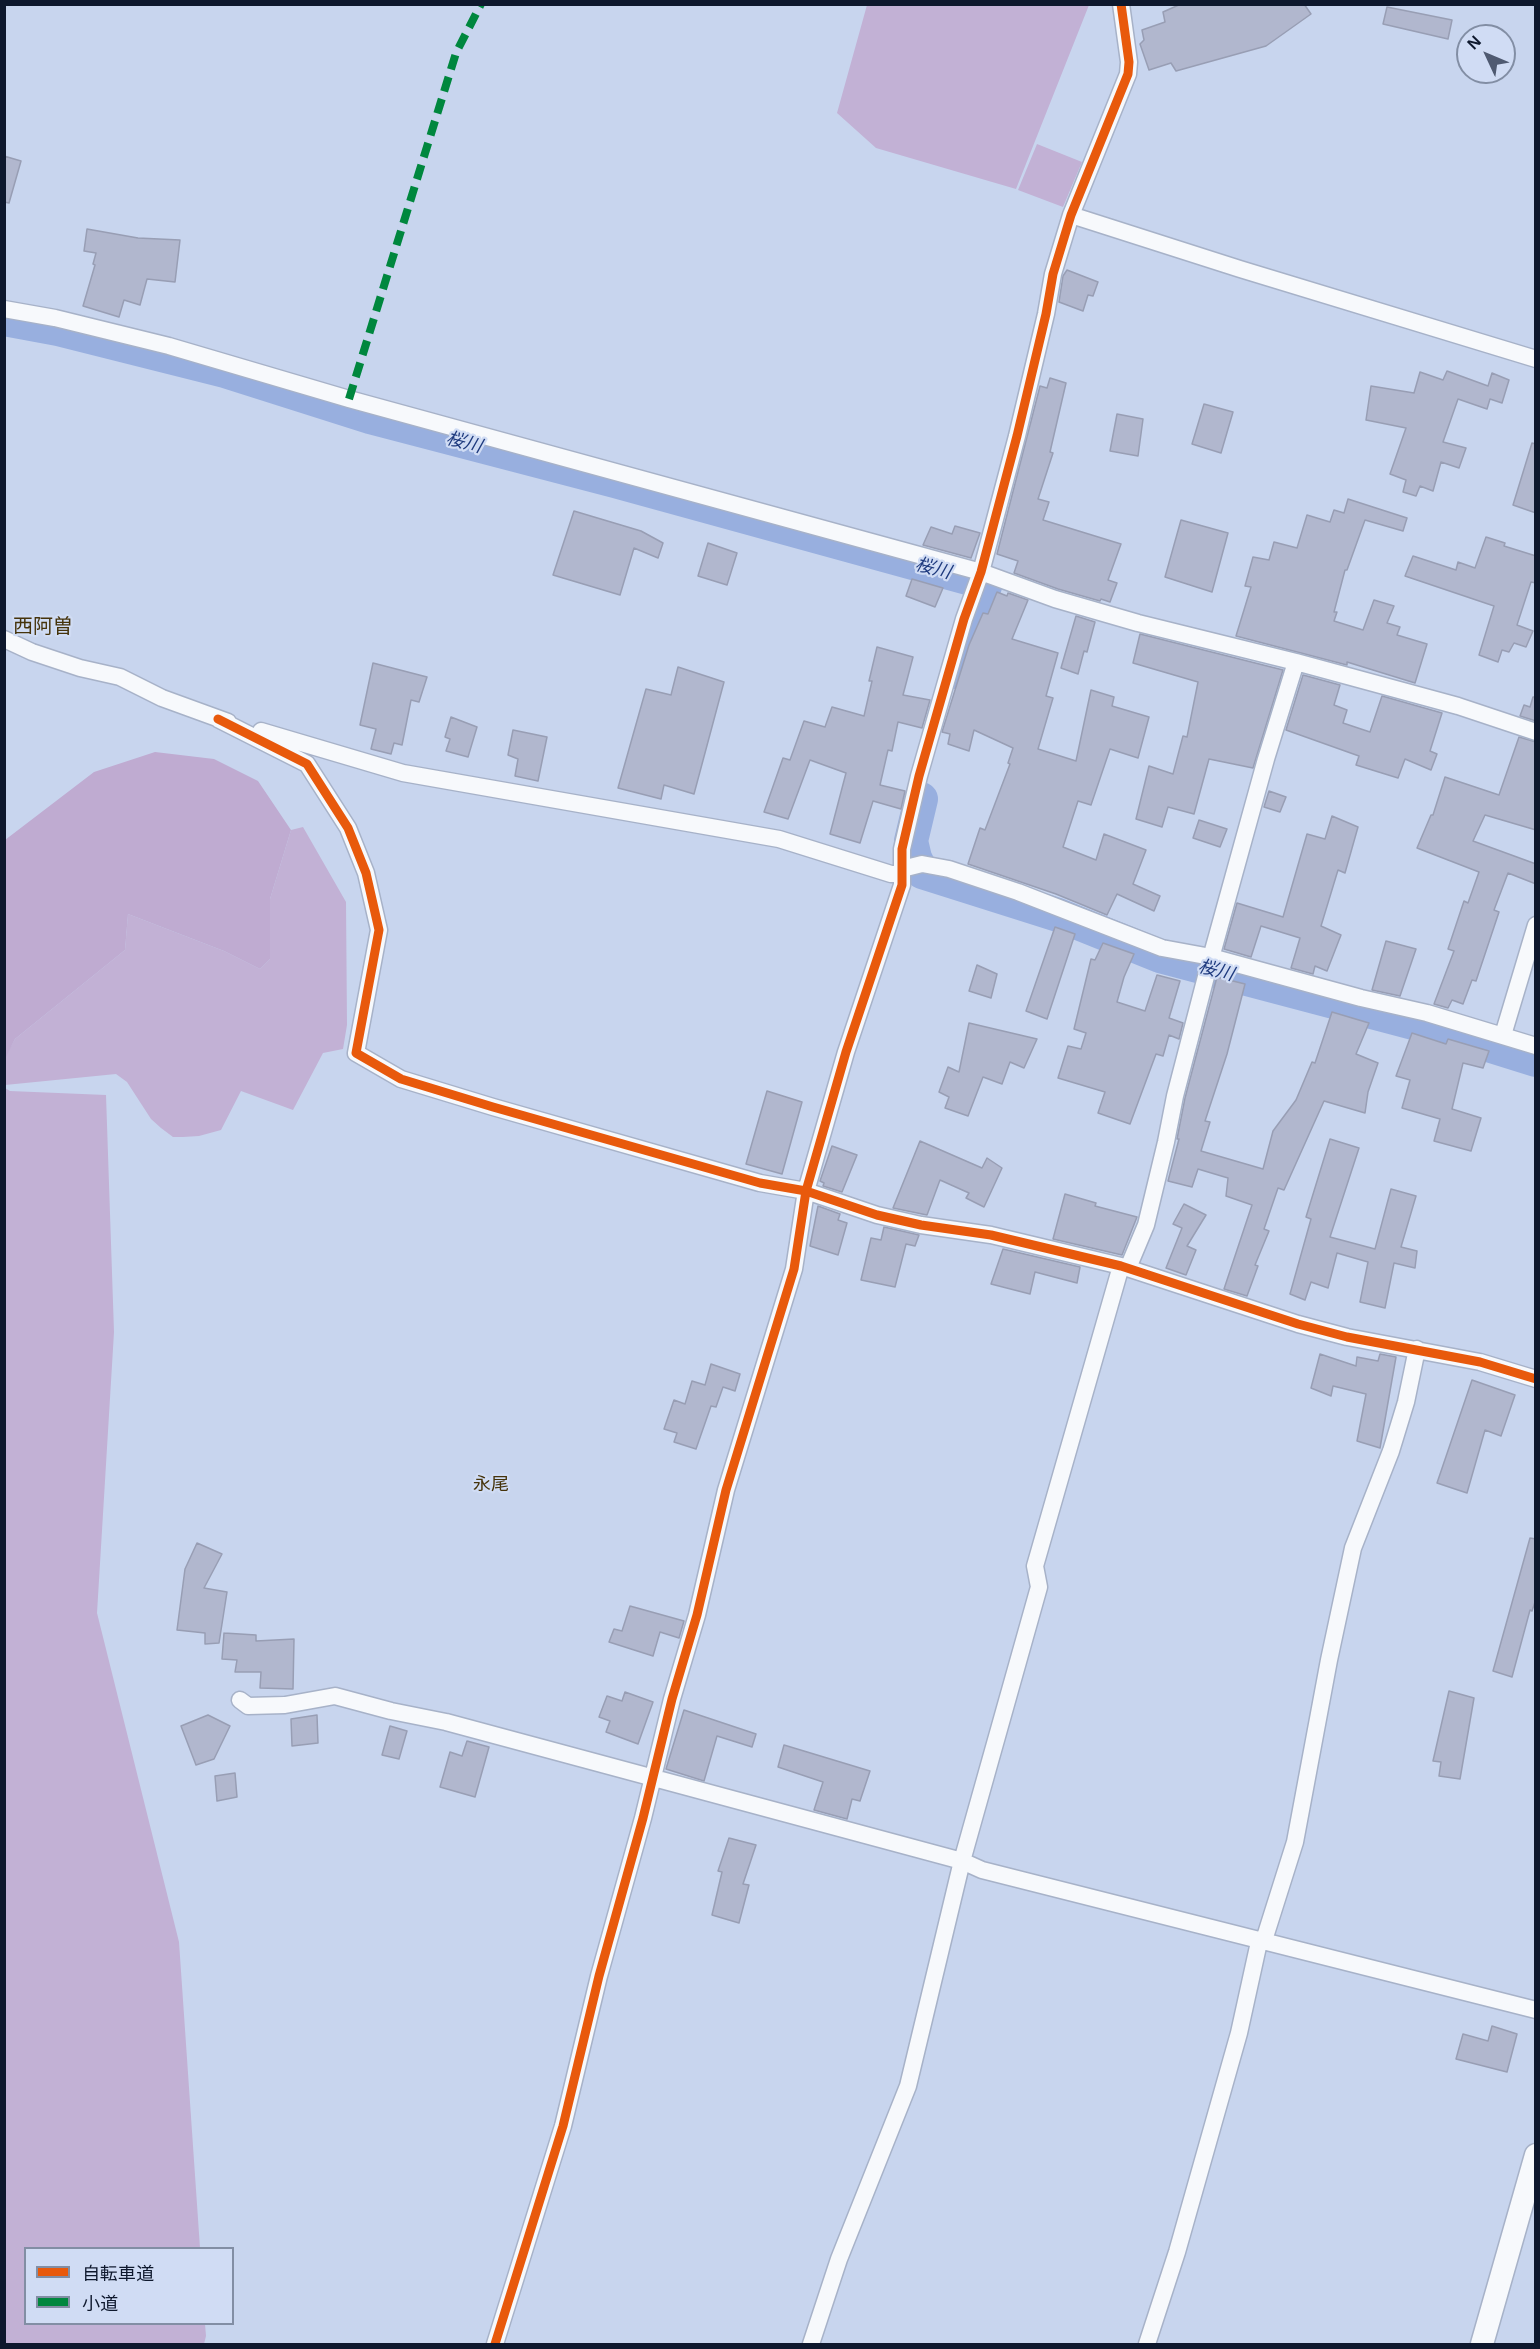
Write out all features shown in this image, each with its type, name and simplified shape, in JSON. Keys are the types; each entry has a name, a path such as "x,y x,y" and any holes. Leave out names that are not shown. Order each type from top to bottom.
{"street":[{"path":"495,2344 563,2126 599,1976 653,1779 672,1699 697,1615 726,1490 794,1269 806,1191 846,1052 909,869 902,849 919,776 964,619 979,578 1023,414 1053,274 1071,215 1128,74 1129,62 1121,4"},
{"path":"1071,215 1536,359"},
{"path":"4,309 55,318 169,346 979,578 1458,706 1536,732"},
{"path":"4,639 32,652 80,668 120,677 162,698 218,718 402,773 779,839 891,874 909,869 949,869 1018,892 1209,965 1503,1035 1536,1046"},
{"path":"811,2344 839,2259 908,2086 962,1861 1039,1587 1035,1566 1124,1267 1146,1225 1167,1142 1175,1096 1209,965 1266,759 1296,662"},
{"path":"218,718 307,764 348,828 366,873 379,930 356,1053 401,1079 760,1183 806,1191 877,1215 991,1235 1124,1267 1347,1337 1480,1362 1536,1379"},
{"path":"1503,1035 1536,925"},
{"path":"1147,2344 1178,2252 1236,2044 1259,1942 1265,1937 1296,1842 1329,1660 1353,1548 1391,1451 1406,1402 1417,1349"},
{"path":"240,1700 248,1706 285,1705 335,1696 391,1711 446,1722 962,1861 982,1870 1259,1942 1536,2010"},
{"path":"1482,2344 1536,2155"}],"shaded area":[{"path":"867,5 1089,5 1016,189 876,148 837,113"},
{"path":"1037,144 1082,162 1063,207 1018,190"},
{"path":"155,752 214,759 258,781 291,830 270,899 270,959 260,969 224,951 128,914 125,950 15,1039 5,1059 5,840 94,772"},
{"path":"303,827 346,902 347,1025 343,1049 323,1053 293,1110 241,1091 221,1130 199,1136 173,1137 151,1119 127,1082 116,1074 5,1085 4,1059 15,1039 125,950 128,914 224,951 260,969 270,959 270,899 291,830"},
{"path":"5,1088 10,1091 106,1095 114,1332 97,1613 179,1942 200,2247 24,2247 24,2325 205,2325 206,2336 204,2344 5,2344"}],"building":[{"path":"1181,4 1304,4 1311,14 1266,46 1176,71 1171,63 1149,70 1140,44 1144,40 1142,30 1165,22 1163,12"},
{"path":"1387,7 1452,20 1448,39 1383,24"},
{"path":"4,156 21,161 9,203 4,202"},
{"path":"87,229 138,238 180,240 175,282 147,279 140,305 124,300 119,317 83,306 95,265 93,264 96,253 84,251"},
{"path":"1067,270 1098,282 1093,296 1088,295 1083,311 1059,302 1063,276"},
{"path":"1447,371 1488,386 1492,373 1509,380 1502,403 1490,399 1487,409 1458,399 1443,442 1466,448 1459,468 1441,462 1433,491 1420,486 1416,496 1403,492 1406,480 1390,474 1406,428 1366,420 1371,386 1414,393 1420,372 1443,380"},
{"path":"1050,378 1066,383 1050,452 1053,453 1038,499 1049,502 1043,520 1121,544 1108,580 1117,583 1110,602 1058,589 1014,573 1018,561 997,554 1040,386 1047,388"},
{"path":"1204,404 1233,412 1221,453 1192,444"},
{"path":"1117,414 1143,419 1138,456 1110,451"},
{"path":"1532,443 1536,444 1536,513 1513,505"},
{"path":"1348,499 1407,518 1403,531 1365,520 1347,570 1345,570 1334,612 1337,612 1334,621 1363,630 1374,600 1394,606 1387,623 1400,627 1397,635 1427,644 1415,683 1347,662 1347,665 1236,636 1251,587 1245,586 1253,557 1269,560 1274,542 1297,548 1307,515 1330,522 1334,510 1344,513"},
{"path":"574,511 641,531 663,543 658,558 634,548 620,595 553,575"},
{"path":"1181,520 1228,533 1212,592 1165,577"},
{"path":"955,526 980,533 971,558 923,545 931,527 952,534"},
{"path":"1486,537 1505,543 1504,546 1536,556 1536,583 1531,582 1517,625 1533,631 1526,647 1514,643 1509,652 1502,650 1498,662 1479,655 1494,606 1405,576 1413,556 1456,570 1458,562 1475,568"},
{"path":"708,543 737,553 727,585 698,576"},
{"path":"912,579 943,588 935,607 906,596"},
{"path":"997,592 1028,600 1012,639 1058,653 1046,696 1053,698 1038,749 1076,761 1091,690 1114,697 1112,706 1149,717 1138,758 1110,749 1091,805 1078,801 1063,847 1096,860 1104,834 1146,850 1133,884 1160,896 1154,911 1117,894 1107,915 1056,894 968,864 980,828 985,830 1010,764 1008,763 1013,748 974,730 969,751 948,744 950,734 942,732 969,645 983,613 988,614"},
{"path":"1076,616 1095,622 1078,674 1061,668"},
{"path":"1140,634 1283,670 1253,768 1209,759 1194,814 1168,807 1162,827 1136,819 1149,766 1173,774 1183,736 1187,737 1198,682 1133,663"},
{"path":"877,647 913,657 903,695 930,700 922,728 898,722 892,751 888,750 880,785 905,791 901,809 873,801 860,843 830,834 846,773 810,760 788,819 764,812 783,758 790,760 804,721 825,727 832,707 864,716"},
{"path":"373,663 427,677 419,702 411,700 402,745 394,743 391,754 371,749 376,729 360,725"},
{"path":"678,667 724,682 694,794 664,785 661,799 618,788 646,689 671,695"},
{"path":"1303,675 1340,685 1334,705 1347,710 1343,723 1370,732 1382,696 1442,713 1430,751 1437,754 1431,770 1405,759 1398,778 1356,765 1359,756 1286,730"},
{"path":"1533,697 1536,697 1536,721 1520,716 1524,705 1530,707"},
{"path":"451,717 477,727 468,757 446,751 450,739 445,737"},
{"path":"513,730 547,737 538,781 515,776 518,759 508,755"},
{"path":"1519,737 1536,742 1536,830 1485,815 1473,841 1536,864 1536,884 1508,873 1494,910 1499,912 1476,981 1472,980 1463,1004 1452,1000 1448,1008 1434,1004 1454,951 1448,949 1464,901 1468,903 1479,872 1417,848 1433,815 1445,777 1499,795"},
{"path":"1269,791 1286,797 1280,812 1264,807"},
{"path":"1332,816 1358,827 1345,873 1338,870 1321,926 1341,935 1327,971 1315,966 1313,974 1291,968 1300,938 1261,926 1251,957 1224,949 1237,903 1283,917 1307,834 1325,839"},
{"path":"1199,820 1227,829 1220,847 1193,838"},
{"path":"1055,927 1075,934 1047,1019 1026,1011"},
{"path":"1386,941 1416,949 1400,996 1372,990"},
{"path":"1103,943 1134,954 1117,1002 1145,1011 1157,975 1180,981 1169,1018 1183,1023 1179,1039 1169,1035 1163,1056 1156,1054 1130,1124 1098,1113 1105,1092 1058,1078 1068,1046 1081,1049 1086,1033 1074,1029 1091,959 1095,960"},
{"path":"977,965 997,974 991,998 969,991"},
{"path":"1217,977 1245,984 1227,1054 1205,1121 1210,1122 1201,1151 1263,1169 1273,1131 1296,1100 1312,1062 1315,1063 1332,1012 1369,1023 1356,1054 1378,1063 1368,1092 1365,1113 1324,1101 1284,1190 1278,1188 1264,1229 1269,1231 1255,1265 1258,1266 1247,1296 1224,1289 1252,1205 1226,1196 1228,1178 1198,1169 1192,1187 1168,1181 1179,1139 1177,1139 1185,1098"},
{"path":"969,1023 1037,1039 1024,1068 1010,1062 1002,1084 983,1077 968,1116 945,1108 949,1097 939,1092 948,1067 959,1072"},
{"path":"1412,1033 1446,1044 1448,1039 1489,1051 1483,1068 1463,1063 1452,1109 1481,1118 1471,1151 1434,1141 1440,1119 1402,1108 1410,1080 1396,1076"},
{"path":"767,1091 802,1102 782,1174 746,1164"},
{"path":"1330,1139 1359,1148 1330,1237 1375,1249 1391,1189 1416,1196 1401,1247 1417,1251 1415,1268 1394,1263 1385,1308 1360,1302 1368,1262 1337,1253 1328,1288 1311,1282 1305,1300 1290,1294 1311,1219 1306,1217"},
{"path":"920,1141 982,1168 987,1158 1002,1168 984,1207 966,1198 969,1193 940,1180 927,1215 893,1208"},
{"path":"832,1146 857,1155 842,1192 823,1186 824,1183 820,1181"},
{"path":"1065,1194 1096,1203 1095,1206 1137,1217 1122,1255 1053,1239"},
{"path":"1184,1204 1206,1215 1187,1246 1196,1250 1186,1275 1166,1268 1182,1228 1173,1224"},
{"path":"818,1206 840,1214 838,1220 847,1223 838,1255 810,1246"},
{"path":"884,1227 919,1235 915,1246 906,1244 895,1287 861,1280 871,1238 881,1240"},
{"path":"1003,1249 1080,1267 1077,1283 1035,1272 1030,1294 991,1284"},
{"path":"1320,1354 1356,1366 1357,1357 1378,1361 1380,1354 1396,1357 1380,1448 1357,1441 1366,1394 1333,1386 1331,1396 1311,1388"},
{"path":"711,1364 740,1374 735,1391 723,1387 716,1407 711,1406 696,1449 674,1442 677,1433 664,1429 674,1400 685,1404 692,1381 705,1385"},
{"path":"1472,1380 1515,1395 1501,1436 1485,1430 1467,1493 1437,1483"},
{"path":"1530,1538 1536,1539 1536,1599 1532,1611 1530,1610 1512,1677 1493,1671"},
{"path":"197,1543 222,1554 204,1588 227,1592 219,1643 205,1644 205,1633 177,1630 185,1569"},
{"path":"630,1606 684,1621 679,1638 660,1632 653,1656 609,1642 614,1629 622,1631"},
{"path":"224,1633 256,1635 256,1641 294,1639 293,1689 260,1688 261,1672 235,1672 237,1660 222,1659"},
{"path":"1449,1691 1474,1698 1460,1779 1439,1776 1441,1762 1433,1761"},
{"path":"625,1692 653,1702 638,1744 606,1732 610,1721 599,1717 607,1696 622,1701"},
{"path":"684,1710 756,1734 752,1747 717,1736 704,1781 666,1769"},
{"path":"208,1715 230,1726 214,1759 196,1765 181,1726"},
{"path":"317,1715 318,1743 292,1746 291,1719"},
{"path":"390,1726 407,1731 399,1759 382,1755"},
{"path":"467,1741 489,1747 475,1797 440,1787 450,1752 462,1756"},
{"path":"784,1745 870,1771 860,1801 852,1799 847,1819 814,1810 823,1782 778,1767"},
{"path":"235,1773 237,1797 217,1801 215,1776"},
{"path":"729,1838 756,1845 743,1884 749,1885 739,1923 712,1915 722,1872 718,1871"},
{"path":"1492,2026 1517,2034 1507,2072 1456,2059 1463,2034 1488,2041"}],"waterway":[{"name":"桜川","path":"4,319 58,329 225,371 370,417 615,481 986,583 957,672"},
{"name":"桜川","path":"921,799 911,841 915,858 922,872 1058,915 1160,956 1440,1030 1536,1060"}],"marked path":[{"path":"349,399 456,53 481,4"}],"cycle path":[{"path":"495,2344 563,2126 599,1976 643,1818 672,1699 697,1615 726,1490 794,1269 806,1191 846,1052 902,885 902,849 919,776 964,619 981,572 1017,436 1046,314 1053,274 1071,215 1128,74 1129,62 1121,4"},
{"path":"218,719 307,764 348,828 366,873 379,930 356,1053 401,1079 760,1183 806,1191 877,1215 921,1225 991,1235 1121,1266 1298,1324 1347,1337 1480,1362 1536,1379"}],"district":[{"name":"西阿曽","path":"43,627"},
{"name":"永尾","path":"491,1485"}]}
